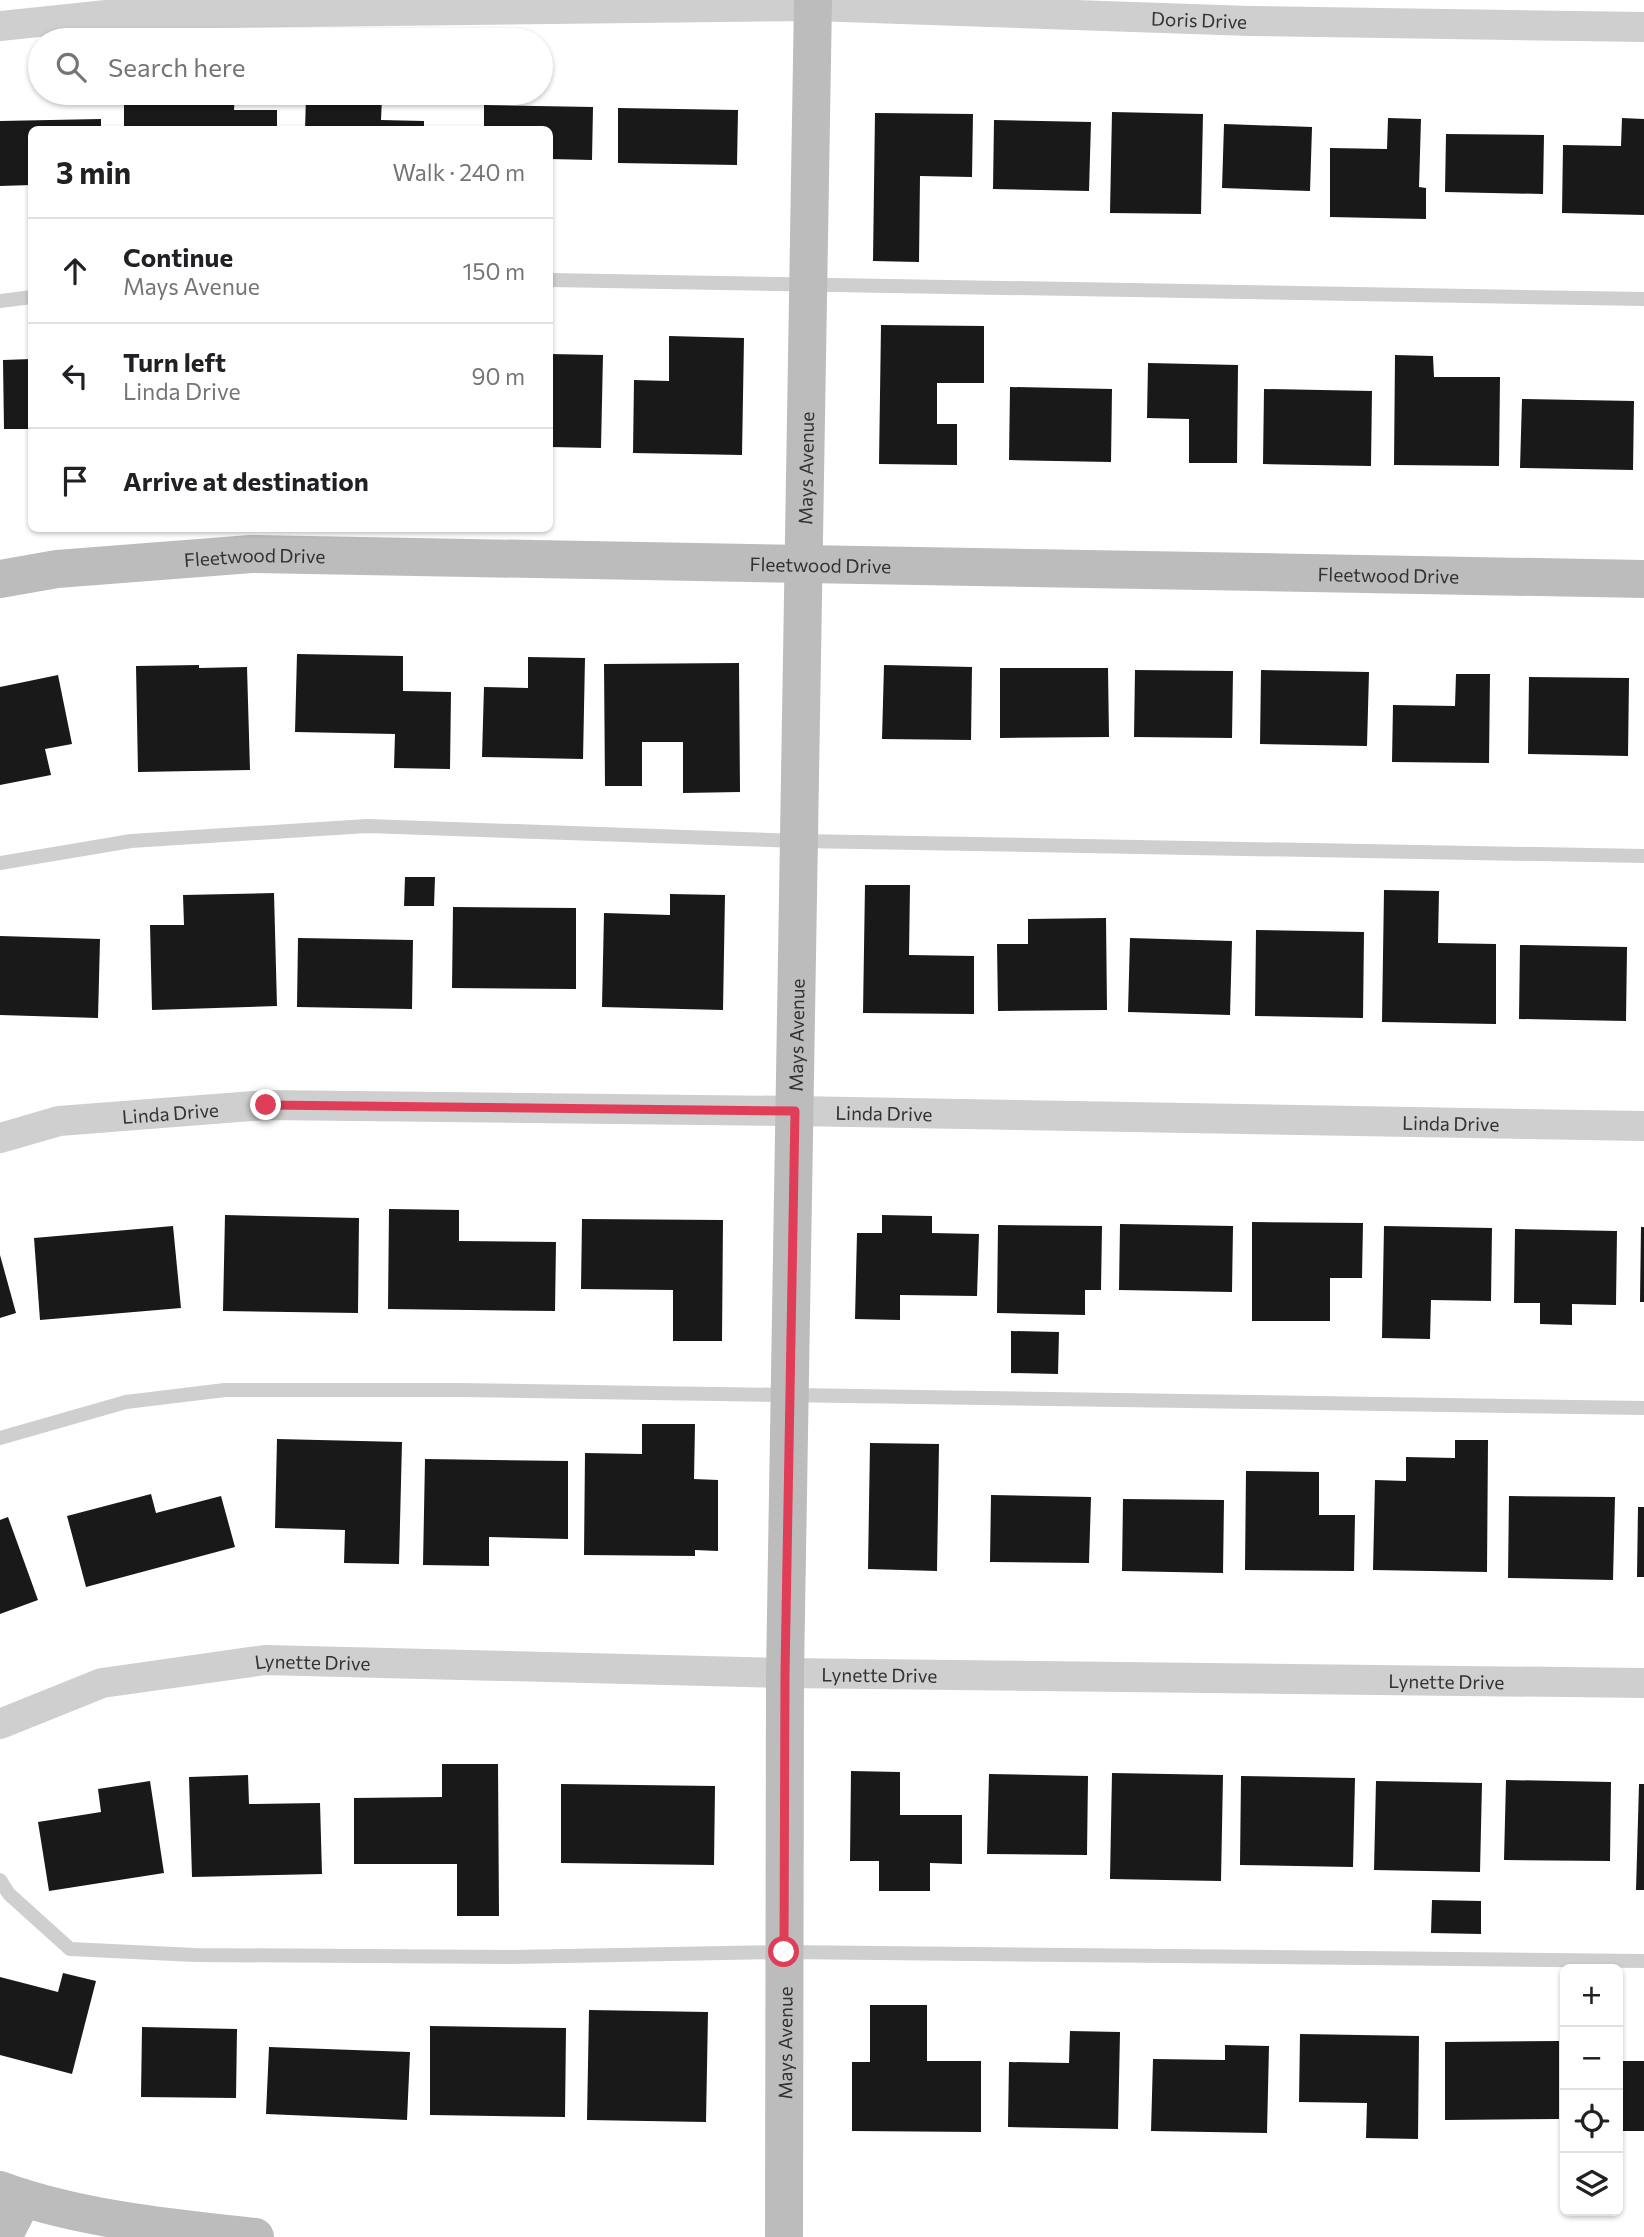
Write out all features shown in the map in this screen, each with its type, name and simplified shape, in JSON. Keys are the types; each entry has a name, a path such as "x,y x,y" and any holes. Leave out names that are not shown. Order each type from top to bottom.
{"street":[{"name":"Doris Drive","path":"0,26 115,15 813,3 1250,21 1644,27"},
{"name":"Mays Avenue","path":"784,2237 785,1674 813,3"},
{"name":"Fleetwood Drive","path":"0,579 57,569 251,554 1644,579"},
{"name":"Linda Drive","path":"0,1138 59,1121 266,1105 1644,1126"},
{"name":"Lynette Drive","path":"0,1724 102,1683 265,1660 785,1674 1644,1684"},
{"path":"3,2237 11,2194 146,2225 256,2237"}],"lane":[{"path":"553,280 1644,299"},
{"path":"0,301 28,298"},
{"path":"0,863 131,841 367,826 801,841 1644,856"},
{"path":"0,1438 126,1402 225,1390 790,1394 1644,1408"},
{"path":"0,1880 9,1894 70,1949 195,1955 499,1957 784,1952 1644,1961"}],"building":[{"path":"124,105 234,105 234,110 277,110 277,126 124,126"},
{"path":"306,105 382,105 381,120 424,121 424,126 305,126"},
{"path":"484,105 593,107 592,160 553,159 553,126 484,126"},
{"path":"618,108 738,110 737,165 618,163"},
{"path":"1112,112 1203,114 1201,214 1110,213"},
{"path":"875,113 973,114 972,177 920,176 919,262 873,261"},
{"path":"1388,118 1421,119 1419,187 1426,188 1426,219 1330,217 1330,148 1387,149"},
{"path":"1622,118 1644,119 1644,215 1562,213 1563,145 1621,146"},
{"path":"101,119 101,126 28,126 28,185 0,186 0,121"},
{"path":"994,120 1091,122 1089,191 993,189"},
{"path":"1224,124 1312,127 1310,191 1222,188"},
{"path":"1446,134 1544,135 1543,194 1445,192"},
{"path":"881,325 984,326 984,383 937,383 937,424 957,424 957,465 879,464"},
{"path":"669,336 744,338 742,455 633,453 634,380 669,381"},
{"path":"553,354 603,355 601,448 553,447"},
{"path":"1395,355 1433,356 1434,377 1500,377 1499,466 1394,465"},
{"path":"28,359 28,429 4,429 3,360"},
{"path":"1148,363 1238,365 1237,463 1189,463 1189,419 1147,418"},
{"path":"1010,387 1112,389 1111,462 1009,460"},
{"path":"1264,389 1372,391 1371,466 1263,464"},
{"path":"1522,399 1634,401 1633,470 1520,468"},
{"path":"297,654 403,656 403,691 451,692 450,769 394,768 395,734 295,732"},
{"path":"528,657 585,658 583,759 482,757 484,687 528,688"},
{"path":"739,663 740,792 683,793 683,742 642,742 642,786 605,786 604,664"},
{"path":"199,665 199,668 247,667 250,770 138,772 136,666"},
{"path":"884,665 972,667 971,740 882,739"},
{"path":"1000,668 1108,668 1109,737 1000,738"},
{"path":"1135,670 1233,671 1232,738 1134,737"},
{"path":"1261,670 1369,672 1367,746 1260,744"},
{"path":"1456,674 1490,674 1489,763 1392,762 1393,705 1455,706"},
{"path":"58,675 72,744 45,749 51,775 0,785 0,687"},
{"path":"1529,677 1629,678 1628,756 1528,754"},
{"path":"405,877 435,877 434,906 404,906"},
{"path":"865,885 910,885 909,955 974,956 974,1014 863,1013"},
{"path":"1384,890 1439,891 1438,943 1496,944 1496,1024 1382,1022"},
{"path":"274,893 277,1006 152,1010 150,925 184,925 183,895"},
{"path":"670,894 725,895 723,1010 602,1007 604,913 670,915"},
{"path":"453,907 576,908 576,989 452,988"},
{"path":"1106,918 1107,1010 998,1011 997,944 1028,944 1028,919"},
{"path":"1256,930 1364,932 1363,1018 1255,1016"},
{"path":"0,936 100,939 98,1018 0,1015"},
{"path":"298,938 413,940 412,1009 297,1007"},
{"path":"1130,938 1232,941 1230,1015 1128,1012"},
{"path":"1520,945 1627,947 1626,1021 1519,1019"},
{"path":"389,1209 459,1210 459,1241 556,1242 555,1311 388,1309"},
{"path":"225,1215 359,1218 358,1313 223,1311"},
{"path":"882,1215 932,1216 932,1233 979,1234 977,1296 900,1295 900,1320 855,1319 857,1233 882,1233"},
{"path":"582,1219 723,1220 722,1341 673,1341 673,1290 581,1289"},
{"path":"1252,1222 1363,1223 1362,1278 1330,1278 1330,1321 1252,1321"},
{"path":"1120,1224 1233,1226 1232,1292 1119,1290"},
{"path":"998,1225 1102,1226 1101,1290 1085,1290 1085,1315 997,1313"},
{"path":"173,1226 181,1308 40,1320 34,1238"},
{"path":"1384,1226 1492,1228 1491,1301 1431,1300 1430,1339 1382,1338"},
{"path":"1641,1227 1644,1227 1644,1302 1640,1302"},
{"path":"1515,1229 1617,1231 1616,1305 1572,1304 1572,1325 1540,1324 1540,1303 1514,1303"},
{"path":"0,1255 16,1313 0,1318"},
{"path":"1011,1331 1059,1332 1058,1374 1011,1373"},
{"path":"642,1424 695,1424 694,1479 718,1480 718,1551 695,1550 695,1556 584,1555 585,1453 642,1454"},
{"path":"277,1439 402,1442 399,1564 344,1563 345,1530 275,1528"},
{"path":"1455,1440 1488,1440 1487,1572 1373,1570 1375,1480 1406,1481 1406,1457 1455,1458"},
{"path":"870,1443 939,1444 937,1571 868,1569"},
{"path":"425,1459 568,1461 568,1539 489,1537 489,1566 423,1565"},
{"path":"1246,1471 1319,1472 1319,1515 1355,1515 1354,1571 1245,1570"},
{"path":"151,1494 156,1513 221,1496 235,1547 86,1587 67,1516"},
{"path":"991,1495 1091,1497 1089,1563 990,1562"},
{"path":"1509,1496 1615,1497 1613,1580 1508,1578"},
{"path":"1123,1499 1224,1500 1223,1573 1122,1571"},
{"path":"1638,1507 1644,1507 1644,1577 1637,1577"},
{"path":"8,1517 38,1600 0,1614 0,1520"},
{"path":"442,1764 498,1764 499,1916 457,1916 457,1864 354,1864 354,1798 442,1797"},
{"path":"851,1771 900,1772 900,1815 962,1815 962,1864 930,1863 930,1891 879,1891 879,1861 850,1861"},
{"path":"1112,1773 1223,1775 1221,1881 1110,1879"},
{"path":"989,1774 1088,1776 1087,1855 987,1854"},
{"path":"248,1775 249,1804 320,1803 322,1874 192,1877 189,1777"},
{"path":"1241,1776 1355,1778 1353,1867 1240,1865"},
{"path":"1506,1780 1611,1782 1610,1861 1504,1860"},
{"path":"150,1781 164,1873 49,1891 38,1822 101,1812 98,1789"},
{"path":"1376,1781 1482,1783 1480,1872 1374,1870"},
{"path":"561,1784 715,1786 714,1865 561,1863"},
{"path":"1639,1784 1644,1784 1644,1890 1636,1890"},
{"path":"1432,1900 1481,1901 1481,1934 1431,1933"},
{"path":"63,1973 96,1981 72,2074 0,2055 0,1977 58,1992"},
{"path":"870,2005 927,2005 927,2061 981,2061 981,2132 852,2131 852,2062 870,2062"},
{"path":"589,2010 708,2012 706,2122 587,2120"},
{"path":"430,2026 566,2028 565,2117 430,2115"},
{"path":"142,2027 237,2029 236,2098 141,2097"},
{"path":"1070,2031 1120,2032 1118,2129 1008,2127 1009,2062 1069,2063"},
{"path":"1300,2034 1419,2036 1418,2139 1366,2138 1367,2103 1299,2102"},
{"path":"1559,2041 1559,2119 1445,2120 1445,2042"},
{"path":"1225,2045 1269,2046 1267,2133 1151,2131 1153,2059 1225,2060"},
{"path":"269,2047 410,2052 407,2120 266,2114"},
{"path":"1623,2061 1644,2061 1644,2131 1623,2131"}],"route":[{"path":"266,1105 795,1111 785,1674 784,1952"}]}
